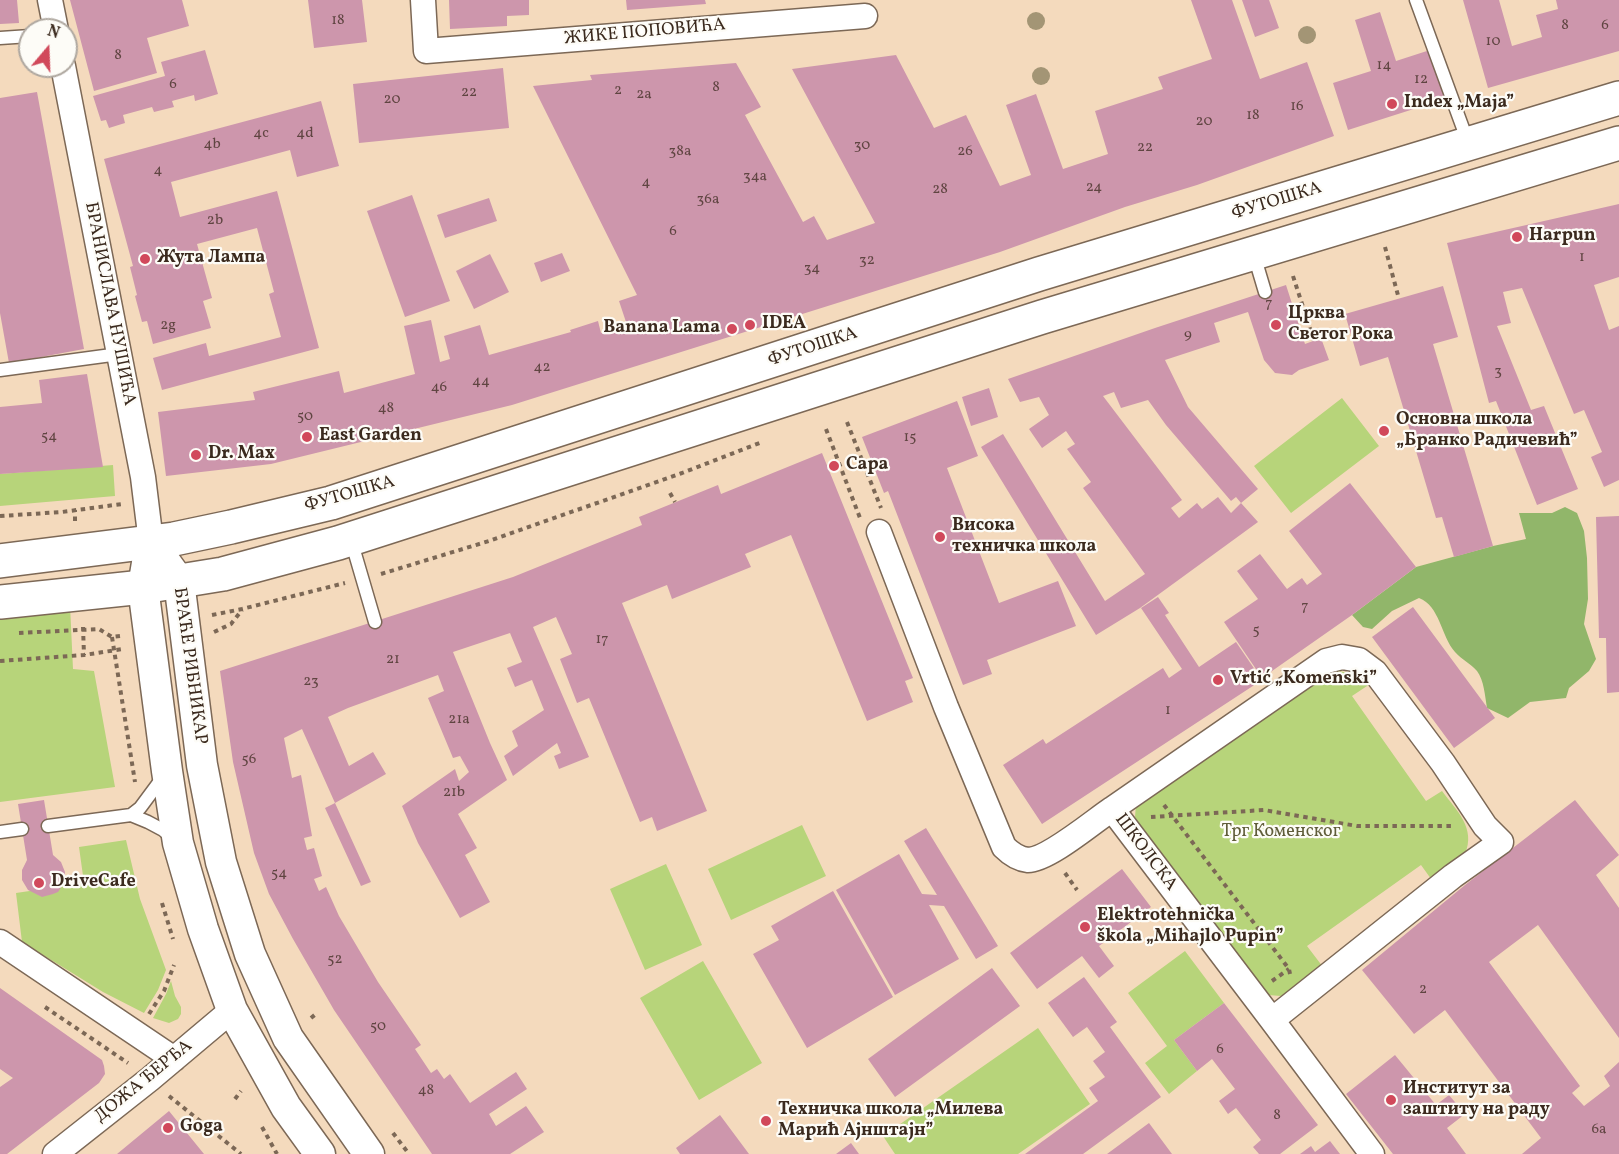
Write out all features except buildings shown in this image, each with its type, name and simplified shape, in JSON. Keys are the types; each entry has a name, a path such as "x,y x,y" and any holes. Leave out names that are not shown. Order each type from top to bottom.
{"main road":[{"name":"ФУТОШКА","path":"0,561 174,539 331,503 1039,274 1619,98"},
{"path":"0,602 143,587 223,574 351,539 1042,317 1619,143"}],"street":[{"path":"50,0 54,18"},
{"name":"ЖИКЕ ПОПОВИЋА","path":"423,0 426,51 865,16"},
{"name":"БРАНИСЛАВА НУШИЋА","path":"65,78 143,477 152,542"},
{"name":"ШКОЛСКА","path":"882,525 946,707 1004,847 1011,854 1020,858 1030,860 1041,857 1112,809 1372,1154"},
{"name":"БРАЋЕ РИБНИКАР","path":"152,542 179,581 202,765 221,862 250,954 288,1038 369,1154"},
{"name":"БРАЋЕ РИБНИКАР","path":"152,542 143,587 139,640 167,771 178,843 203,929 232,1010 286,1107 320,1154"},
{"path":"1112,809 1326,661 1342,657 1359,660 1375,672 1443,764 1485,826 1501,842 1453,876 1272,1020"},
{"path":"0,942 174,1059"},
{"name":"ДОЖА ЂЕРЂА","path":"55,1154 232,1010"}],"lane":[{"path":"1416,0 1468,144"},
{"path":"0,38 18,37"},
{"path":"1253,254 1265,292"},
{"path":"0,370 119,354"},
{"path":"351,539 375,622"},
{"path":"48,826 131,814 140,808 167,771"},
{"path":"131,814 163,830 178,843"},
{"path":"0,832 22,829"}],"path":[{"path":"1385,247 1399,299"},
{"path":"1293,276 1314,341"},
{"path":"847,422 882,525"},
{"path":"670,493 675,502"},
{"path":"0,516 62,512 133,502"},
{"path":"211,633 231,624 242,609"},
{"path":"12,634 99,629 112,637 139,640"},
{"path":"0,661 84,655 139,640"},
{"path":"1148,784 1289,969 1295,1002"},
{"path":"1112,809 1146,817 1264,810 1357,826 1485,826"},
{"path":"36,1001 137,1070"},
{"path":"311,1018 317,1013"},
{"path":"235,1099 241,1091"},
{"path":"165,1092 241,1154"}],"green space":[{"path":"1342,398 1379,446 1291,513 1254,466"},
{"path":"113,465 115,496 0,506 0,474"},
{"path":"1565,507 1577,513 1584,531 1588,599 1584,624 1596,659 1589,671 1569,688 1566,698 1530,702 1508,718 1487,708 1484,688 1475,668 1455,652 1432,608 1419,598 1392,611 1372,629 1363,627 1352,615 1416,567 1526,539 1519,513 1552,513"},
{"path":"70,605 73,669 94,671 115,787 0,802 0,612"},
{"name":"Трг Коменског","path":"1336,671 1354,674 1370,684 1352,696 1426,801 1442,791 1467,828 1468,845 1465,854 1434,883 1421,865 1307,946 1323,967 1287,994 1268,995 1139,825 1135,817 1136,804 1324,675"},
{"path":"802,825 826,876 731,920 708,869"},
{"path":"126,840 140,899 166,970 158,990 144,1013 103,992 22,942 16,893 84,883 79,847"},
{"path":"666,864 702,945 645,970 610,889"},
{"path":"1185,951 1224,1003 1174,1040 1197,1071 1169,1094 1145,1063 1167,1046 1128,993"},
{"path":"703,961 762,1063 699,1100 640,998"},
{"path":"171,981 181,1007 181,1014 178,1019 169,1023 153,1018"},
{"path":"1038,1028 1090,1104 1018,1154 895,1154 883,1136"}],"place":[{"name":"Index „Maja”","path":"1392,104"},
{"name":"Harpun","path":"1517,237"},
{"name":"Жута Лампа","path":"145,259"},
{"name":"IDEA","path":"750,325"},
{"name":"Црква Светог Рока","path":"1276,325"},
{"name":"Banana Lama","path":"732,329"},
{"name":"Основна школа „Бранко Радичевић”","path":"1384,431"},
{"name":"East Garden","path":"307,437"},
{"name":"Dr. Max","path":"196,455"},
{"name":"Сара","path":"834,466"},
{"name":"Висока техничка школа","path":"940,537"},
{"name":"Vrtić „Komenski”","path":"1218,680"},
{"name":"DriveCafe","path":"39,883"},
{"name":"Elektrotehnička škola „Mihajlo Pupin”","path":"1085,927"},
{"name":"Институт за заштиту на раду","path":"1391,1100"},
{"name":"Техничка школа „Милева Марић Ајнштајн”","path":"766,1121"},
{"name":"Goga","path":"168,1128"}]}
